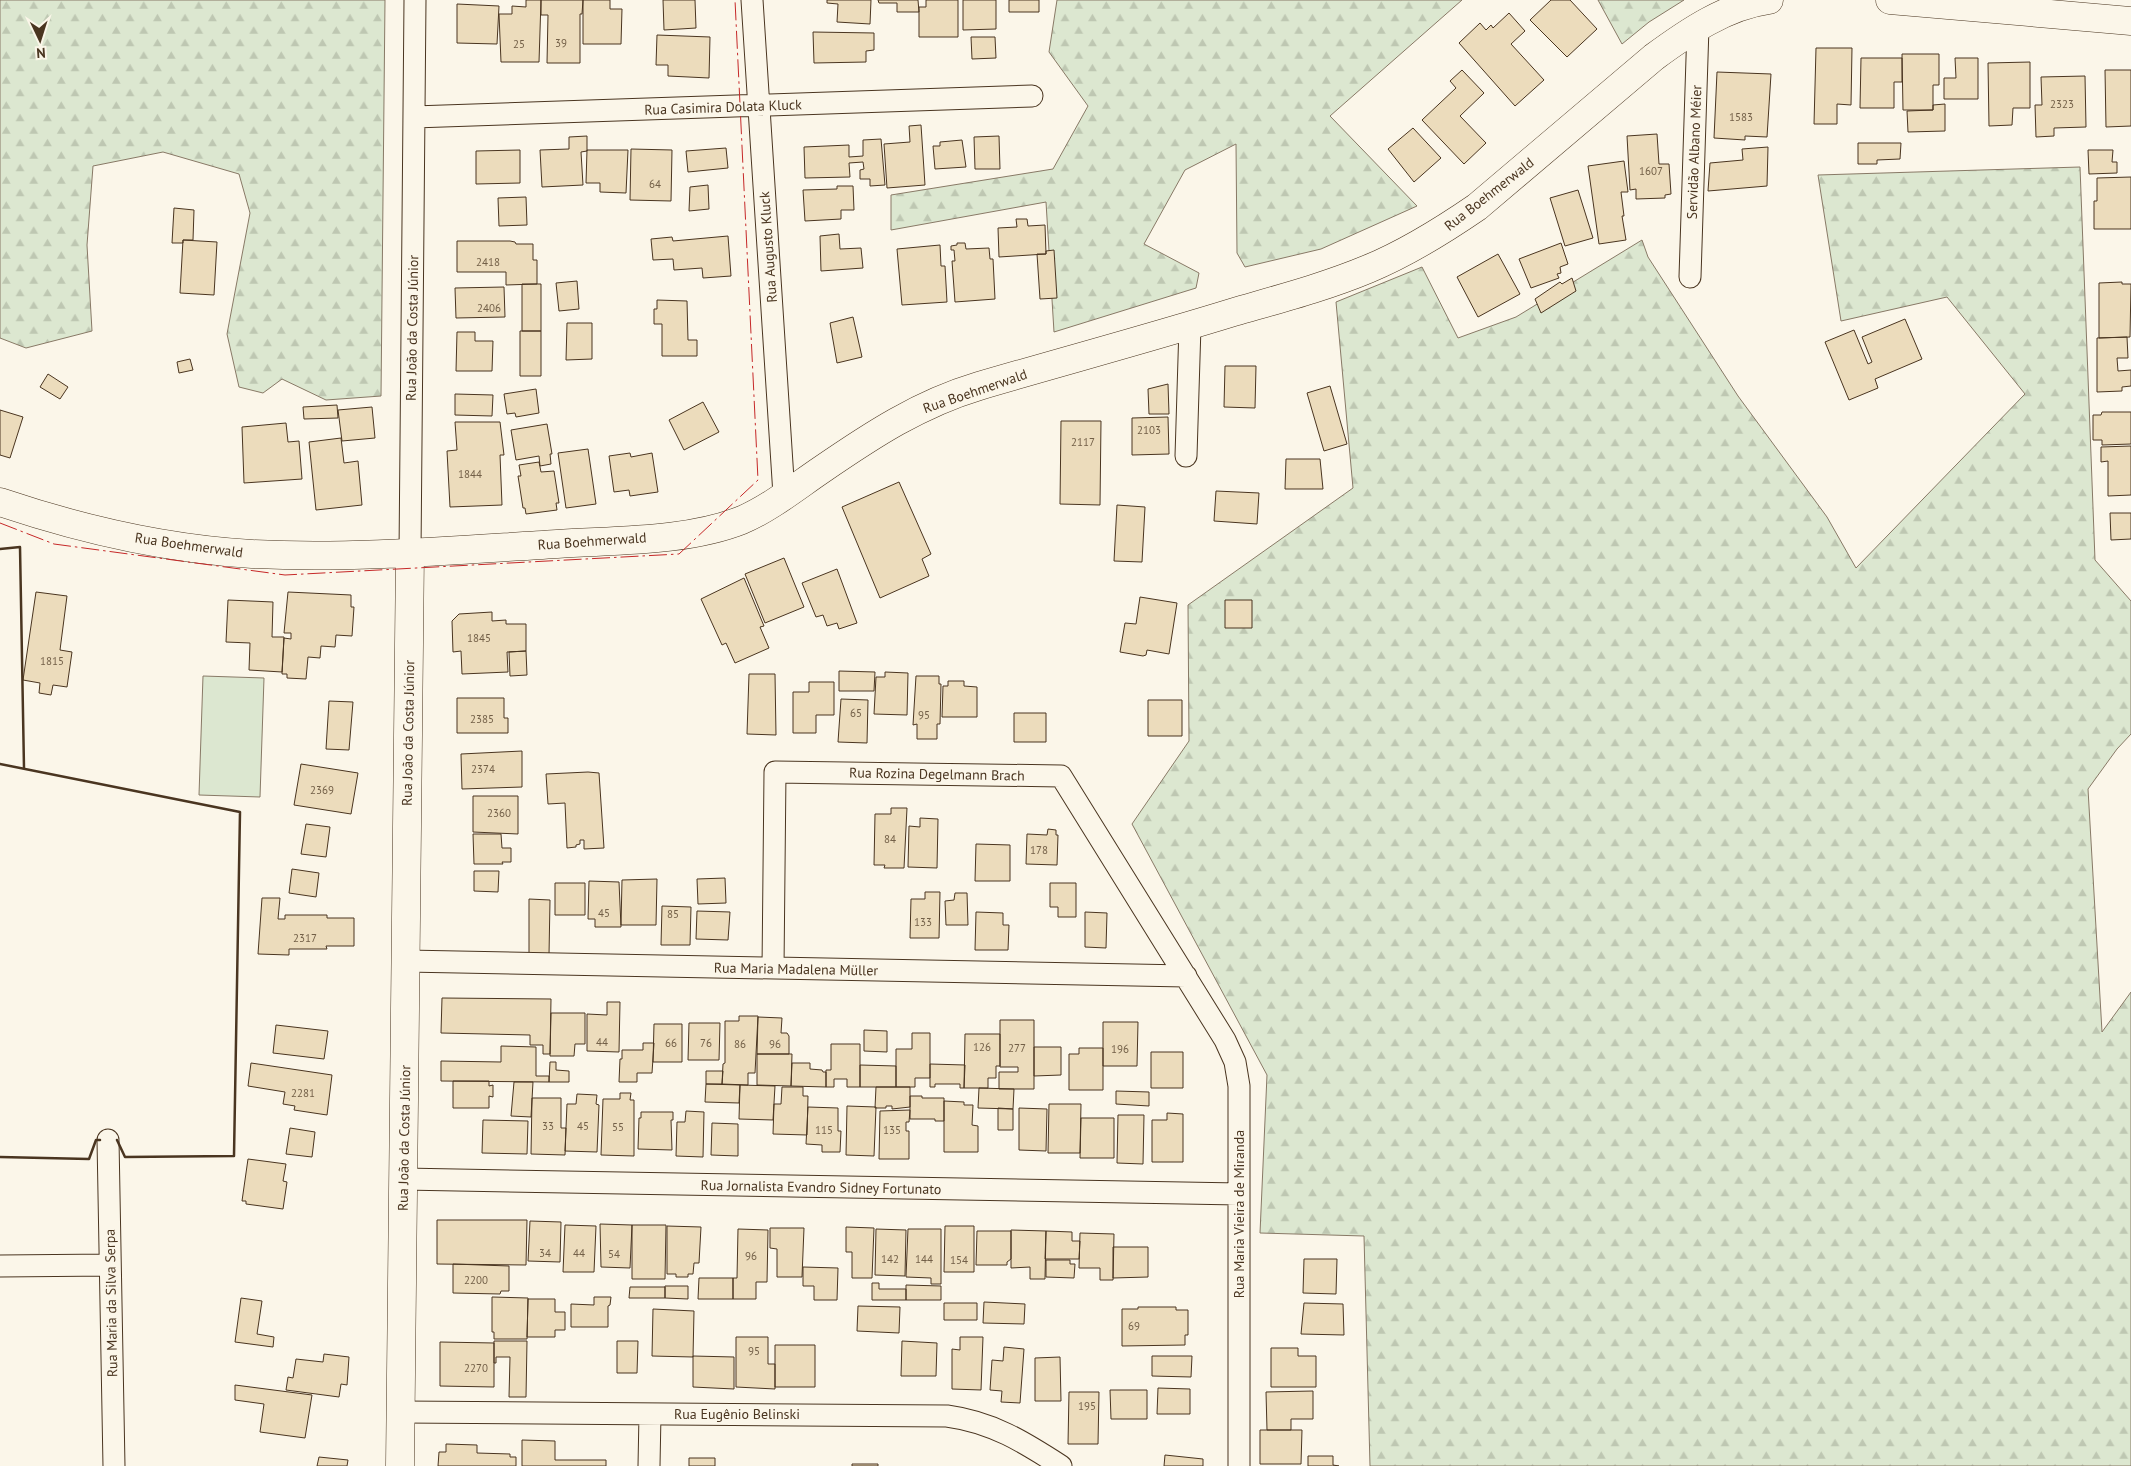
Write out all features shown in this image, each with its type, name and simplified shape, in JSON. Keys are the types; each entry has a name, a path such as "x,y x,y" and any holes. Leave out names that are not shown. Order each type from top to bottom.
{"main road":[{"name":"Rua Boehmerwald","path":"0,502 113,533 198,548 250,554 410,553 659,537 697,532 722,526 745,518 784,495 875,433 911,412 974,388 1328,284 1368,269 1408,250 1448,228 1500,189 1654,57 1698,27 1726,12 1769,0"},
{"path":"1890,0 2036,6 2131,21"},
{"name":"Rua João da Costa Júnior","path":"400,1466 410,553"}],"street":[{"name":"Rua João da Costa Júnior","path":"410,553 416,0"},
{"name":"Rua Augusto Kluck","path":"752,0 784,495"},
{"name":"Servidão Albano Méier","path":"1690,277 1698,27"},
{"name":"Rua Casimira Dolata Kluck","path":"414,117 1032,96"},
{"path":"1186,456 1190,326"},
{"name":"Rua Rozina Degelmann Brach","path":"772,968 775,772 1061,776 1186,976"},
{"name":"Rua Maria Madalena Müller","path":"406,962 1186,976"},
{"name":"Rua Maria Vieira de Miranda","path":"1186,976 1225,1040 1235,1062 1239,1086 1239,1466"},
{"name":"Rua Maria da Silva Serpa","path":"108,1140 114,1466"},
{"name":"Rua Jornalista Evandro Sidney Fortunato","path":"403,1179 1239,1194"},
{"path":"0,1266 110,1265"},
{"name":"Rua Eugênio Belinski","path":"401,1412 947,1416 970,1419 989,1426 1015,1438 1061,1466"},
{"path":"649,1466 650,1414"}],"green space":[{"path":"0,0 385,0 381,396 326,400 282,379 263,393 239,387 227,334 250,213 239,174 163,152 93,166 87,245 92,331 26,348 0,338"},
{"path":"1057,0 1462,0 1330,116 1417,206 1321,249 1245,267 1237,253 1236,144 1185,170 1144,244 1199,273 1196,288 1054,332 1046,202 891,230 891,195 1053,169 1088,106 1049,52"},
{"path":"1598,0 1684,0 1649,22 1622,44"},
{"path":"2080,167 2095,560 2131,601 2131,734 2117,749 2088,789 2102,1032 2131,992 2131,1466 1370,1466 1364,1236 1260,1233 1267,1075 1132,824 1189,741 1188,605 1353,488 1336,302 1422,267 1458,338 1516,317 1642,240 1648,257 1738,396 1827,517 1856,568 2025,394 1947,297 1841,321 1818,175"},
{"path":"203,676 264,678 260,797 199,795"}],"building":[{"path":"526,0 541,0 539,62 501,62 499,14 512,14 512,6 526,7"},
{"path":"541,0 583,0 582,14 580,14 580,63 547,63 548,15 541,15"},
{"path":"583,0 610,0 610,9 622,9 621,44 583,44"},
{"path":"663,0 695,0 696,28 664,30"},
{"path":"827,0 871,0 870,24 837,22 838,4 827,3"},
{"path":"878,0 918,0 919,12 897,12 897,3 879,3"},
{"path":"926,0 958,0 958,37 919,37 919,7 926,7"},
{"path":"963,0 996,0 996,29 963,30"},
{"path":"1009,0 1039,0 1039,12 1009,12"},
{"path":"1551,0 1570,0 1597,29 1567,57 1530,20"},
{"path":"457,4 499,6 497,44 457,43"},
{"path":"1509,13 1525,31 1511,44 1544,80 1515,106 1459,43 1480,23 1486,30 1491,25 1493,28"},
{"path":"813,32 874,33 874,50 866,51 866,62 814,63"},
{"path":"657,35 710,37 709,78 668,76 668,65 656,65"},
{"path":"971,37 995,37 996,58 972,59"},
{"path":"1816,48 1852,48 1851,105 1837,104 1837,124 1814,124"},
{"path":"1902,54 1939,54 1939,85 1933,85 1933,110 1903,110"},
{"path":"1861,58 1902,58 1902,82 1894,82 1894,108 1860,108"},
{"path":"1955,58 1978,58 1978,99 1944,99 1944,78 1956,78"},
{"path":"2030,62 2030,108 2013,108 2012,125 1989,126 1988,63"},
{"path":"1462,70 1484,93 1460,116 1486,143 1464,164 1422,120 1456,88 1450,81"},
{"path":"2105,70 2131,70 2131,126 2106,127"},
{"path":"1717,72 1771,74 1767,137 1745,136 1745,140 1714,138"},
{"path":"2085,76 2086,127 2054,128 2054,136 2036,137 2035,105 2042,105 2041,77"},
{"path":"1945,104 1945,131 1908,132 1907,111 1933,110 1933,105"},
{"path":"921,125 925,185 887,188 884,144 910,142 909,126"},
{"path":"1413,128 1441,158 1414,182 1388,149"},
{"path":"1657,134 1659,164 1669,164 1671,194 1665,195 1665,198 1636,199 1636,189 1630,190 1627,136"},
{"path":"587,136 587,151 581,152 583,185 542,187 540,150 569,149 569,137"},
{"path":"999,136 1000,169 975,169 974,137"},
{"path":"881,139 885,185 870,186 870,179 860,179 860,170 864,169 863,162 849,163 850,177 805,178 804,147 849,145 849,157 863,156 863,140"},
{"path":"962,140 966,167 935,169 933,146 940,146 940,142"},
{"path":"1858,143 1901,143 1900,159 1877,160 1877,164 1858,164"},
{"path":"1768,147 1767,186 1708,191 1710,163 1743,160 1742,149"},
{"path":"726,148 728,168 688,172 686,151"},
{"path":"631,149 672,150 671,201 630,200"},
{"path":"520,150 520,183 476,184 476,151"},
{"path":"587,150 628,150 626,193 600,192 600,183 586,183"},
{"path":"2088,150 2113,150 2112,162 2117,162 2117,173 2089,174"},
{"path":"1624,161 1628,192 1621,192 1626,240 1599,244 1588,166"},
{"path":"2131,177 2131,229 2094,229 2094,201 2097,201 2097,178"},
{"path":"708,185 709,209 689,211 690,187"},
{"path":"837,186 853,186 854,210 841,210 841,219 805,221 803,190 837,189"},
{"path":"1578,190 1593,238 1565,246 1550,198"},
{"path":"526,197 527,225 499,226 498,198"},
{"path":"174,208 194,210 193,240 183,240 183,243 172,243"},
{"path":"1016,219 1027,219 1028,226 1045,225 1046,254 999,257 998,228 1017,227"},
{"path":"839,234 840,249 861,248 863,268 821,271 820,236"},
{"path":"728,236 731,276 703,278 702,268 674,270 673,259 653,260 651,239 672,237 673,241"},
{"path":"183,240 217,242 214,295 180,293"},
{"path":"457,241 510,241 516,244 533,244 533,260 537,260 537,284 506,285 506,272 457,272"},
{"path":"957,243 965,243 966,249 989,248 990,259 993,259 995,299 955,302 952,261 955,261 954,250 951,250 951,246 957,245"},
{"path":"1561,243 1568,264 1560,267 1561,273 1557,274 1559,278 1531,288 1519,259"},
{"path":"940,245 941,266 945,266 947,302 902,305 897,249"},
{"path":"1054,250 1057,298 1040,299 1037,254 1046,254 1046,251"},
{"path":"1498,254 1520,294 1478,317 1457,277"},
{"path":"1572,278 1576,291 1541,313 1535,299 1560,282 1562,284"},
{"path":"577,281 579,309 559,311 556,283"},
{"path":"2122,282 2122,284 2131,284 2130,337 2099,338 2099,283"},
{"path":"522,284 541,284 541,331 522,331"},
{"path":"504,287 505,317 456,318 455,288"},
{"path":"657,300 687,301 688,340 697,340 697,356 662,356 662,324 654,324 654,309 657,309"},
{"path":"853,317 862,357 837,363 830,323"},
{"path":"1905,319 1922,359 1875,379 1878,388 1849,400 1825,342 1854,330 1868,364 1872,362 1862,337"},
{"path":"567,323 592,323 592,359 566,360"},
{"path":"520,331 541,331 541,376 520,376"},
{"path":"457,332 475,332 475,341 493,341 492,371 456,371"},
{"path":"2127,337 2128,358 2117,358 2118,371 2131,370 2131,386 2122,387 2122,391 2097,392 2097,338"},
{"path":"190,359 193,370 179,373 177,362"},
{"path":"1225,366 1256,366 1255,408 1224,407"},
{"path":"48,374 68,387 60,399 40,387"},
{"path":"1168,384 1169,414 1149,414 1148,389"},
{"path":"1330,386 1347,444 1324,451 1307,393"},
{"path":"536,389 539,413 516,417 515,413 507,414 504,394"},
{"path":"455,394 493,395 492,416 455,415"},
{"path":"703,402 719,432 684,450 669,420"},
{"path":"337,405 338,418 304,419 303,407"},
{"path":"372,407 375,438 342,441 338,410"},
{"path":"0,410 23,417 10,458 0,455"},
{"path":"2102,412 2131,412 2131,444 2102,445 2102,440 2093,440 2093,415 2101,415"},
{"path":"1168,417 1169,454 1132,455 1132,418"},
{"path":"1061,421 1101,421 1100,505 1060,504"},
{"path":"455,422 500,422 504,455 500,455 502,505 450,507 447,451 457,450"},
{"path":"286,423 288,442 299,441 302,479 244,483 242,427"},
{"path":"547,424 552,454 550,454 551,464 540,466 539,456 516,460 511,430"},
{"path":"341,438 344,463 358,461 362,505 316,510 309,442"},
{"path":"2131,446 2131,495 2108,496 2108,461 2101,462 2101,447"},
{"path":"588,449 596,504 566,508 558,453"},
{"path":"630,453 631,457 652,453 658,492 630,496 629,490 614,492 609,456"},
{"path":"1286,459 1320,459 1323,489 1285,489"},
{"path":"539,462 541,472 554,471 559,503 556,503 557,510 526,514 525,508 523,508 518,476 521,476 519,465"},
{"path":"899,482 931,554 922,559 929,576 880,598 842,507"},
{"path":"1216,491 1259,493 1257,524 1214,521"},
{"path":"1117,505 1145,507 1142,562 1114,561"},
{"path":"2110,513 2131,513 2131,539 2111,540"},
{"path":"784,558 804,607 765,623 745,574"},
{"path":"837,569 857,623 839,629 837,623 827,626 823,615 816,617 802,583"},
{"path":"744,578 764,626 760,627 769,648 735,663 726,643 722,645 701,599"},
{"path":"36,592 67,596 60,650 72,652 67,687 53,685 51,695 39,693 40,683 23,680"},
{"path":"288,592 351,595 351,607 354,607 352,636 336,635 335,647 321,646 320,658 308,657 306,679 287,678 287,674 282,674 284,638 291,639 291,633 284,633"},
{"path":"1140,597 1177,603 1169,654 1147,650 1146,655 1143,656 1120,652 1125,623 1136,624"},
{"path":"228,600 273,602 272,637 284,637 282,672 249,670 250,643 226,642"},
{"path":"1225,600 1252,600 1252,628 1225,628"},
{"path":"492,612 492,621 506,620 506,624 526,624 526,651 507,652 508,672 462,674 461,651 453,652 452,621 459,614"},
{"path":"526,651 527,675 510,676 509,652"},
{"path":"839,671 875,672 874,691 839,691"},
{"path":"885,672 908,673 907,715 874,714 876,677 885,677"},
{"path":"749,674 775,674 776,735 747,734"},
{"path":"916,676 939,676 939,684 941,684 940,724 937,724 937,739 917,739 917,724 913,725"},
{"path":"948,681 964,681 964,686 977,687 977,717 942,717 943,686 948,686"},
{"path":"809,682 834,682 834,715 816,715 816,733 793,733 793,692 809,692"},
{"path":"457,698 504,698 504,718 508,718 508,733 457,733"},
{"path":"841,699 868,700 867,743 838,742"},
{"path":"1148,700 1182,700 1182,736 1148,736"},
{"path":"329,701 353,702 349,750 326,749"},
{"path":"1014,713 1046,713 1046,742 1014,742"},
{"path":"522,751 522,787 462,789 461,754"},
{"path":"301,764 358,773 351,814 294,805"},
{"path":"599,773 604,848 584,849 584,840 580,840 580,844 576,845 576,847 567,848 565,803 548,804 546,774"},
{"path":"473,796 518,796 518,834 473,832"},
{"path":"891,808 907,808 904,868 884,868 885,865 874,865 875,814 891,814"},
{"path":"920,818 938,819 937,868 908,867 909,826 920,827"},
{"path":"306,824 330,827 326,857 301,854"},
{"path":"1048,829 1056,830 1056,835 1058,835 1057,865 1026,864 1027,834 1047,835"},
{"path":"473,834 501,834 502,848 511,848 511,862 502,862 503,864 474,864"},
{"path":"976,844 1010,845 1010,881 975,881"},
{"path":"292,869 319,873 316,897 289,893"},
{"path":"474,871 499,871 498,892 474,891"},
{"path":"725,878 726,903 698,904 697,879"},
{"path":"657,879 656,925 621,925 622,880"},
{"path":"589,881 619,882 621,927 595,927 595,919 588,919"},
{"path":"555,883 585,883 585,915 555,915"},
{"path":"1050,883 1076,883 1076,917 1058,917 1058,907 1050,907"},
{"path":"925,892 940,892 939,938 910,938 911,899 925,899"},
{"path":"955,893 967,893 968,925 946,925 945,901 954,900"},
{"path":"262,898 280,898 278,919 285,919 285,915 327,915 327,918 354,918 354,946 326,946 327,949 289,949 289,955 258,954"},
{"path":"529,899 550,900 549,955 529,954"},
{"path":"662,906 691,907 690,945 661,945"},
{"path":"697,911 730,912 728,940 696,939"},
{"path":"976,912 1003,913 1003,925 1009,925 1008,950 975,950"},
{"path":"1085,912 1107,913 1106,948 1085,947"},
{"path":"442,998 551,999 550,1054 543,1054 543,1045 530,1045 530,1035 441,1033"},
{"path":"607,1002 620,1002 619,1052 587,1051 587,1014 607,1015"},
{"path":"551,1013 585,1013 585,1044 575,1044 574,1056 550,1056"},
{"path":"739,1016 758,1016 755,1073 748,1073 748,1085 722,1084 723,1064 725,1063 725,1021 739,1021"},
{"path":"758,1017 782,1018 781,1033 787,1033 789,1036 789,1054 757,1054"},
{"path":"1000,1020 1034,1020 1034,1089 999,1089 999,1072 1018,1072 1018,1067 1000,1067"},
{"path":"1103,1022 1138,1022 1137,1066 1103,1066"},
{"path":"689,1023 720,1023 719,1060 688,1060"},
{"path":"654,1024 682,1024 682,1062 653,1062"},
{"path":"276,1025 328,1031 324,1059 273,1053"},
{"path":"864,1030 887,1031 887,1052 864,1051"},
{"path":"912,1033 930,1033 930,1078 915,1078 915,1087 896,1087 896,1049 912,1049"},
{"path":"965,1034 1000,1034 1000,1066 996,1066 996,1078 988,1078 988,1088 964,1088"},
{"path":"643,1043 654,1043 652,1073 637,1073 637,1082 619,1082 622,1050 643,1050"},
{"path":"831,1044 860,1044 860,1087 847,1087 847,1079 834,1079 834,1087 826,1087 826,1070 831,1070"},
{"path":"501,1046 536,1047 536,1076 549,1076 549,1082 441,1081 441,1061 501,1062"},
{"path":"1034,1047 1061,1047 1061,1075 1034,1076"},
{"path":"1079,1048 1103,1048 1103,1090 1069,1090 1069,1054 1079,1054"},
{"path":"1151,1052 1183,1052 1183,1088 1151,1088"},
{"path":"757,1054 792,1054 791,1086 757,1085"},
{"path":"550,1062 556,1062 556,1070 569,1071 569,1082 549,1082"},
{"path":"251,1063 332,1075 327,1115 294,1110 295,1106 283,1104 285,1092 248,1086"},
{"path":"792,1063 810,1063 810,1069 826,1072 826,1087 791,1086"},
{"path":"930,1064 965,1065 964,1088 960,1088 960,1084 935,1084 935,1087 930,1087"},
{"path":"860,1065 896,1066 896,1087 860,1087"},
{"path":"706,1071 723,1071 722,1084 706,1084"},
{"path":"453,1081 489,1081 489,1086 493,1085 493,1097 489,1096 489,1108 453,1108"},
{"path":"514,1082 533,1082 531,1117 511,1116"},
{"path":"706,1084 740,1085 739,1103 705,1102"},
{"path":"740,1085 775,1086 773,1120 739,1119"},
{"path":"782,1087 803,1087 803,1096 808,1096 807,1135 773,1134 774,1104 781,1104"},
{"path":"876,1087 910,1087 910,1107 892,1109 892,1106 886,1106 886,1108 875,1108"},
{"path":"979,1088 1014,1089 1013,1109 978,1108"},
{"path":"1116,1091 1149,1092 1149,1106 1116,1104"},
{"path":"620,1093 631,1093 630,1100 634,1100 634,1156 601,1155 603,1099 620,1099"},
{"path":"577,1094 597,1095 596,1104 599,1105 597,1152 565,1151 567,1104 576,1104"},
{"path":"910,1096 944,1098 944,1121 910,1119"},
{"path":"532,1098 561,1098 561,1128 566,1128 565,1155 531,1154"},
{"path":"944,1101 964,1102 964,1105 973,1105 972,1125 978,1126 978,1152 944,1152"},
{"path":"1049,1104 1081,1104 1080,1153 1048,1153"},
{"path":"847,1106 876,1107 874,1156 846,1155"},
{"path":"808,1107 838,1108 838,1131 841,1131 840,1152 822,1152 822,1145 806,1144"},
{"path":"998,1108 1013,1109 1013,1130 998,1130"},
{"path":"1019,1108 1047,1109 1046,1151 1019,1150"},
{"path":"910,1110 909,1122 906,1122 906,1131 909,1131 909,1159 879,1159 880,1111"},
{"path":"686,1111 704,1112 703,1157 676,1156 677,1122 685,1122"},
{"path":"641,1112 673,1112 673,1120 671,1120 672,1150 638,1149 639,1118 641,1118"},
{"path":"1167,1113 1183,1114 1183,1162 1152,1162 1152,1120 1167,1120"},
{"path":"1118,1115 1144,1115 1143,1164 1117,1163"},
{"path":"1081,1118 1114,1118 1114,1158 1080,1158"},
{"path":"483,1120 528,1121 527,1154 482,1153"},
{"path":"712,1123 738,1124 738,1156 711,1155"},
{"path":"290,1128 315,1132 312,1157 286,1154"},
{"path":"248,1159 286,1164 283,1181 287,1182 283,1209 246,1204 246,1201 242,1201"},
{"path":"437,1220 527,1220 526,1265 437,1264"},
{"path":"530,1221 561,1222 560,1262 528,1261"},
{"path":"600,1224 632,1225 630,1268 601,1267"},
{"path":"565,1225 596,1226 594,1272 563,1272"},
{"path":"632,1225 666,1225 665,1279 632,1279"},
{"path":"667,1226 701,1227 699,1263 694,1263 693,1274 688,1274 688,1277 676,1277 676,1274 667,1274"},
{"path":"945,1226 974,1226 974,1272 944,1272"},
{"path":"846,1227 874,1228 872,1278 852,1278 852,1252 846,1252"},
{"path":"770,1228 804,1228 802,1277 777,1277 777,1249 770,1248"},
{"path":"738,1229 768,1230 767,1282 756,1282 756,1299 733,1299 733,1278 737,1278"},
{"path":"876,1229 906,1230 905,1276 875,1275"},
{"path":"908,1229 941,1229 941,1284 931,1284 931,1278 906,1277"},
{"path":"1011,1230 1046,1231 1045,1279 1030,1279 1030,1267 1011,1268"},
{"path":"977,1231 1011,1231 1011,1259 1007,1262 1007,1265 976,1265"},
{"path":"1046,1231 1072,1232 1072,1241 1080,1241 1079,1259 1045,1259"},
{"path":"1080,1233 1114,1234 1113,1280 1100,1280 1100,1268 1079,1268"},
{"path":"1113,1247 1148,1247 1148,1277 1113,1278"},
{"path":"1304,1259 1337,1259 1336,1294 1303,1293"},
{"path":"1046,1260 1070,1260 1070,1264 1075,1264 1074,1278 1046,1277"},
{"path":"453,1264 509,1266 509,1291 501,1291 500,1294 453,1293"},
{"path":"803,1267 838,1268 837,1300 814,1300 814,1286 803,1286"},
{"path":"699,1278 733,1278 733,1299 698,1299"},
{"path":"872,1283 879,1283 879,1289 906,1289 906,1300 872,1300"},
{"path":"906,1285 941,1286 941,1300 906,1300"},
{"path":"665,1286 688,1286 688,1299 665,1298"},
{"path":"630,1287 665,1287 665,1298 629,1298"},
{"path":"492,1297 528,1298 527,1339 494,1339 494,1332 492,1332"},
{"path":"594,1297 611,1297 610,1305 608,1306 608,1327 571,1327 571,1304 594,1305"},
{"path":"241,1298 262,1301 257,1334 274,1337 273,1347 235,1342"},
{"path":"528,1299 555,1299 555,1312 565,1312 565,1330 555,1330 555,1337 527,1337"},
{"path":"984,1302 1025,1304 1024,1324 983,1323"},
{"path":"944,1303 977,1303 977,1320 944,1320"},
{"path":"1304,1303 1343,1304 1344,1335 1301,1334"},
{"path":"858,1306 900,1307 899,1333 857,1331"},
{"path":"1138,1307 1176,1307 1176,1310 1188,1310 1188,1335 1185,1335 1185,1345 1122,1346 1122,1309 1138,1309"},
{"path":"653,1309 694,1311 693,1357 652,1356"},
{"path":"736,1337 768,1337 768,1364 775,1364 775,1389 736,1387"},
{"path":"960,1337 983,1337 981,1390 952,1389 952,1349 960,1350"},
{"path":"494,1341 527,1341 526,1397 509,1397 510,1357 496,1357 496,1363 494,1363"},
{"path":"617,1341 638,1341 637,1373 617,1373"},
{"path":"902,1341 937,1343 936,1376 901,1376"},
{"path":"440,1342 494,1343 494,1387 440,1386"},
{"path":"775,1345 815,1345 815,1387 775,1387"},
{"path":"1004,1347 1024,1349 1020,1403 1001,1402 1002,1391 990,1390 992,1360 1003,1361"},
{"path":"1271,1348 1298,1348 1298,1356 1316,1356 1316,1387 1271,1387"},
{"path":"324,1354 349,1357 347,1385 341,1384 339,1397 286,1390 288,1377 293,1378 296,1359 323,1362"},
{"path":"693,1356 734,1357 734,1389 693,1387"},
{"path":"1152,1356 1192,1356 1191,1377 1152,1376"},
{"path":"1060,1357 1061,1401 1035,1401 1035,1358"},
{"path":"235,1385 312,1395 305,1438 260,1432 264,1404 235,1400"},
{"path":"1158,1388 1190,1389 1190,1414 1157,1414"},
{"path":"1110,1390 1147,1390 1147,1419 1111,1419"},
{"path":"1313,1391 1313,1419 1291,1419 1291,1430 1267,1430 1266,1392"},
{"path":"1069,1392 1099,1392 1098,1444 1068,1444"},
{"path":"1260,1430 1302,1430 1301,1464 1260,1464"},
{"path":"522,1440 555,1441 555,1460 606,1460 606,1466 522,1466"},
{"path":"446,1444 477,1445 477,1453 510,1454 510,1457 516,1457 516,1466 438,1466 439,1452 446,1452"},
{"path":"1165,1455 1203,1459 1203,1466 1164,1466"},
{"path":"1308,1456 1333,1456 1333,1465 1339,1466 1308,1466"},
{"path":"319,1457 348,1460 347,1466 317,1466"},
{"path":"689,1458 715,1458 715,1466 689,1466"},
{"path":"852,1464 878,1464 878,1466 852,1466"}],"wall":[{"path":"0,549 20,547 24,768"},
{"path":"0,764 240,812 234,1156 125,1157 117,1140"},
{"path":"0,1157 89,1159 96,1140 100,1140"}],"power":[{"path":"0,523 54,544 285,575 679,554 758,480 735,0"}]}
